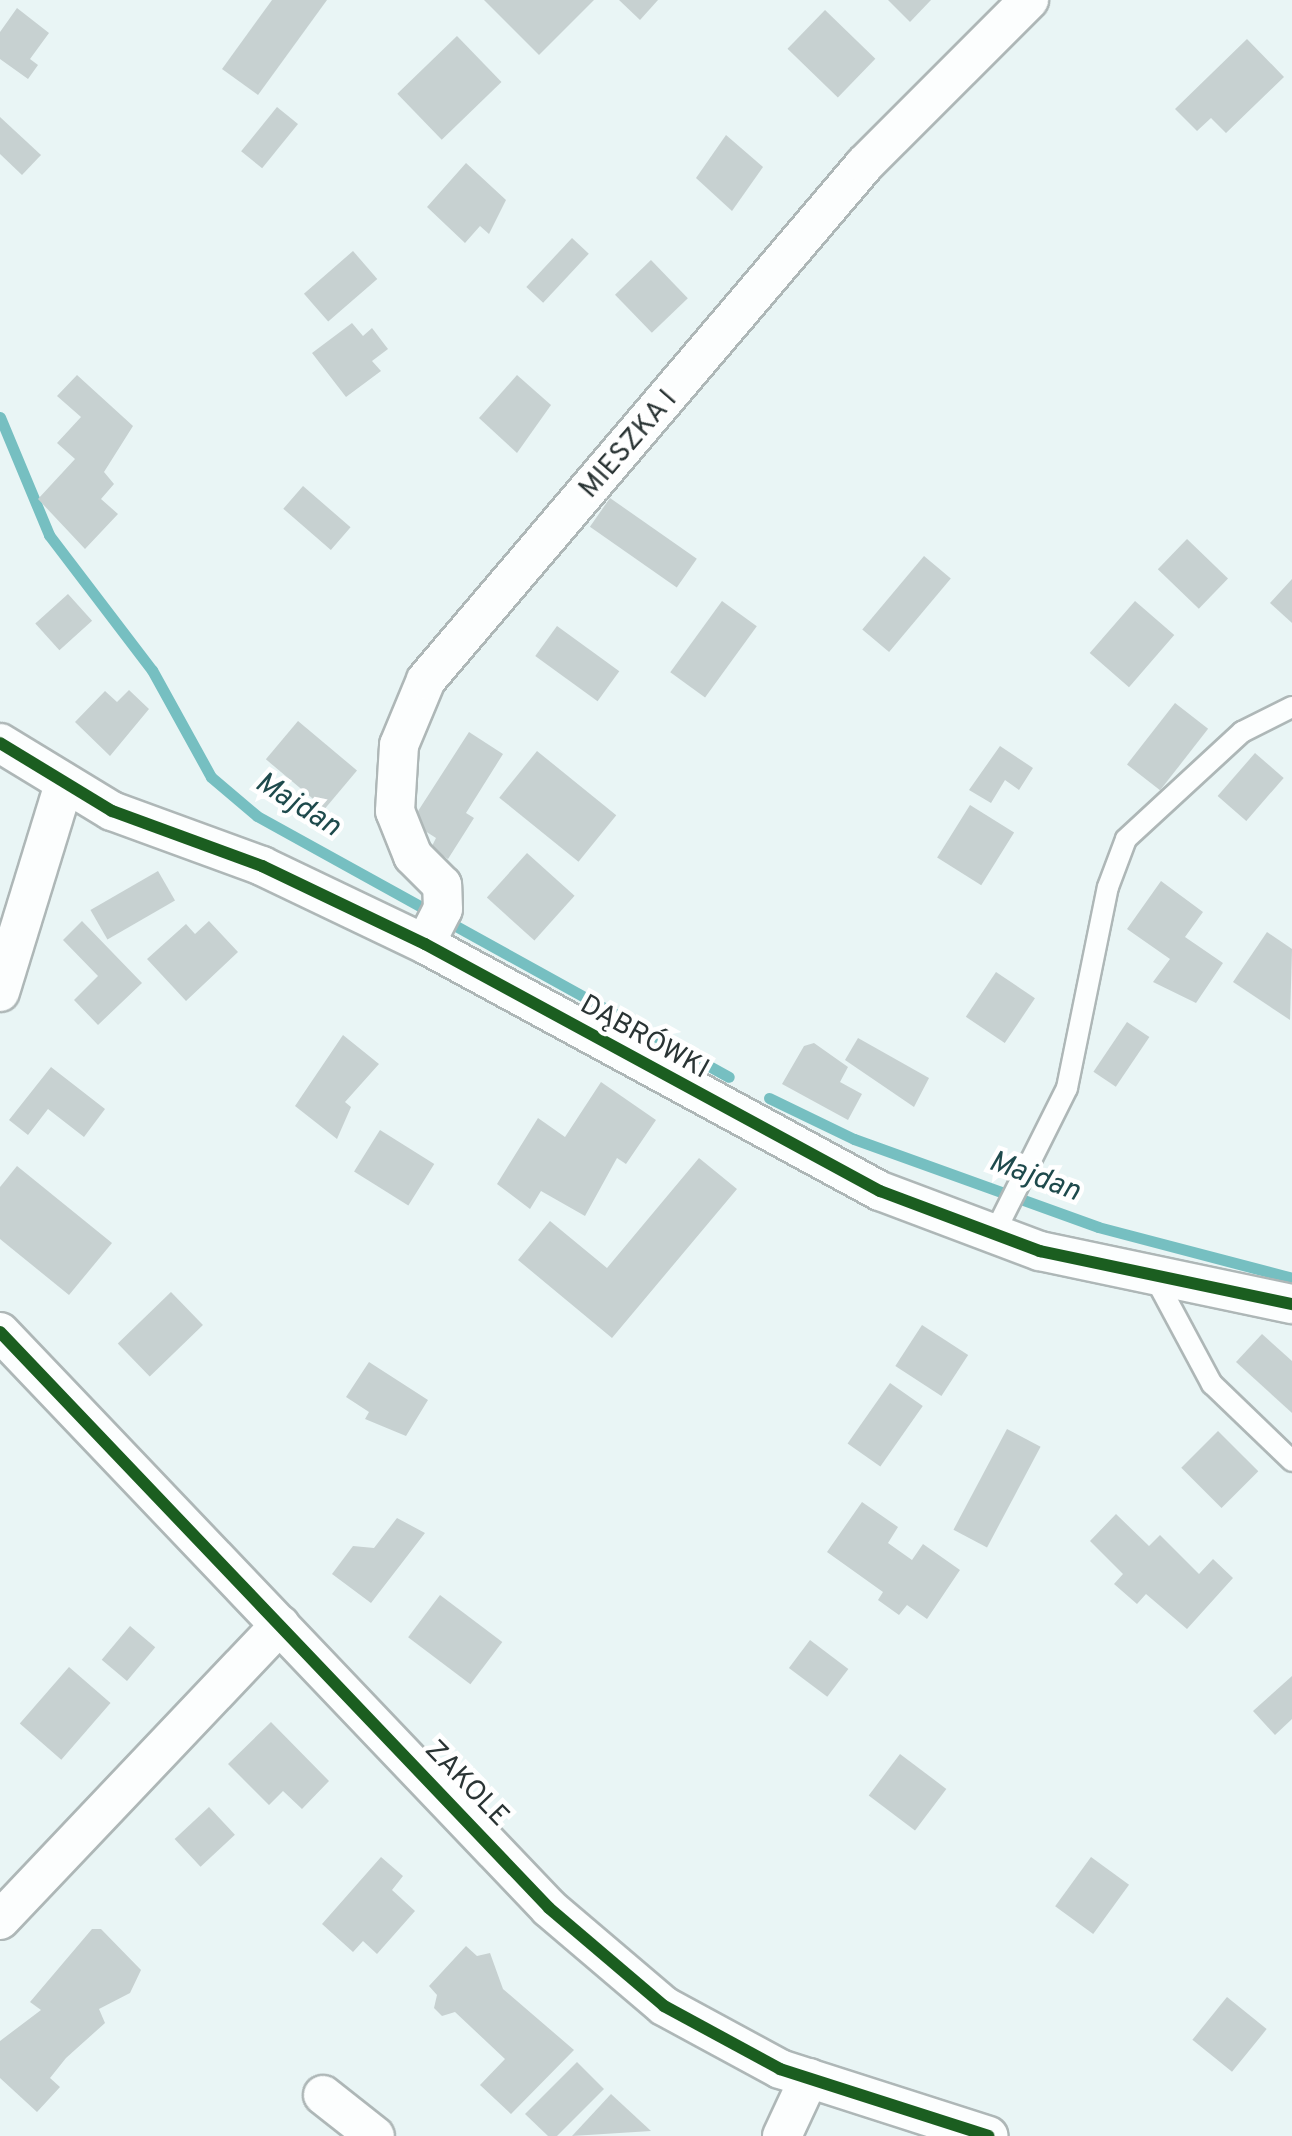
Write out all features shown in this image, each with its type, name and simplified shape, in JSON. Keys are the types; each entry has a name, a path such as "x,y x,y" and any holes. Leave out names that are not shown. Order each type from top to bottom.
{"street":[{"name":"MIESZKA I","path":"433,928 442,885 413,856 395,811 399,745 426,680 865,164 1029,0"},
{"name":"DĄBRÓWKI","path":"0,742 64,784 433,928 758,1129 880,1191 1005,1210 1152,1274 1292,1304"},
{"path":"0,992 64,784"},
{"name":"ZAKOLE","path":"0,1332 549,1908 664,2006 809,2078 989,2136"},
{"path":"0,1920 280,1625"},
{"path":"782,2136 809,2078"},
{"path":"324,2095 375,2136"}],"lane":[{"path":"1005,1210 1067,1088 1108,887 1126,839 1242,732 1292,707"},
{"path":"1152,1274 1212,1384 1292,1461"}],"building":[{"path":"272,0 327,0 258,95 222,69"},
{"path":"484,0 594,0 539,55"},
{"path":"619,0 658,0 640,20"},
{"path":"888,0 931,0 910,22"},
{"path":"17,8 49,33 30,59 38,65 28,79 0,59 0,32"},
{"path":"825,10 875,59 838,97 787,49"},
{"path":"457,36 501,82 442,140 397,94"},
{"path":"1247,39 1284,77 1226,133 1211,118 1197,131 1175,109"},
{"path":"277,107 298,124 262,168 241,151"},
{"path":"0,117 41,155 22,175 0,154"},
{"path":"726,135 763,167 732,211 696,178"},
{"path":"466,163 506,200 489,234 480,226 465,243 427,207"},
{"path":"572,238 589,254 543,303 526,287"},
{"path":"353,251 377,279 328,322 304,294"},
{"path":"651,260 688,298 652,333 615,295"},
{"path":"352,323 363,336 372,328 388,349 372,361 381,371 346,397 312,353"},
{"path":"77,375 133,426 104,472 114,484 101,499 118,514 85,549 38,499 75,459 57,443 81,417 57,396"},
{"path":"517,375 551,405 517,453 479,418"},
{"path":"303,486 351,527 331,550 283,509"},
{"path":"610,498 697,559 677,587 590,527"},
{"path":"1187,539 1228,579 1199,609 1158,569"},
{"path":"924,556 951,578 889,652 862,630"},
{"path":"1292,579 1292,623 1270,603"},
{"path":"68,594 92,621 59,650 35,623"},
{"path":"722,601 757,626 705,697 670,672"},
{"path":"1135,601 1174,635 1129,687 1090,653"},
{"path":"557,626 619,671 598,701 535,656"},
{"path":"129,690 149,709 110,756 75,722 105,691 117,702"},
{"path":"1175,703 1208,729 1160,790 1127,764"},
{"path":"298,721 357,770 325,809 266,759"},
{"path":"469,732 503,754 466,813 474,818 448,859 431,848 436,838 411,822"},
{"path":"1000,746 1033,768 1019,790 1005,780 991,803 969,790"},
{"path":"537,751 616,815 579,862 499,798"},
{"path":"1255,753 1284,778 1246,821 1218,796"},
{"path":"970,805 1014,833 981,885 937,858"},
{"path":"527,853 575,896 534,940 487,898"},
{"path":"158,871 175,900 107,939 90,910"},
{"path":"1161,881 1203,912 1185,937 1223,963 1196,1003 1153,982 1170,959 1127,929"},
{"path":"82,921 142,983 98,1025 74,1000 98,976 63,940"},
{"path":"209,921 238,952 186,1001 147,959 186,924 195,934"},
{"path":"1267,932 1292,949 1290,1020 1233,982"},
{"path":"996,972 1035,998 1005,1043 966,1017"},
{"path":"1127,1022 1149,1037 1116,1087 1093,1072"},
{"path":"343,1035 379,1064 345,1102 351,1107 337,1139 295,1106"},
{"path":"858,1038 929,1078 914,1107 845,1060"},
{"path":"814,1043 848,1067 840,1082 862,1094 848,1120 782,1084 804,1046"},
{"path":"51,1067 105,1109 84,1137 48,1109 28,1135 9,1120"},
{"path":"601,1082 656,1120 626,1164 617,1158 585,1216 541,1191 530,1209 497,1184 538,1118 565,1137"},
{"path":"380,1130 434,1164 408,1205 354,1172"},
{"path":"699,1158 737,1189 612,1338 518,1260 550,1221 607,1268"},
{"path":"17,1166 112,1243 69,1295 0,1239 0,1187"},
{"path":"171,1292 203,1325 150,1376 118,1343"},
{"path":"922,1325 968,1355 941,1396 895,1366"},
{"path":"1262,1334 1292,1361 1292,1413 1236,1362"},
{"path":"369,1362 428,1400 406,1436 365,1419 369,1412 346,1397"},
{"path":"890,1383 923,1406 880,1467 848,1444"},
{"path":"1007,1429 1041,1447 987,1547 953,1530"},
{"path":"1218,1431 1258,1471 1222,1508 1181,1468"},
{"path":"862,1502 898,1527 888,1543 912,1560 923,1544 960,1570 927,1619 907,1605 899,1615 878,1600 883,1592 827,1552"},
{"path":"1116,1514 1149,1546 1160,1535 1199,1574 1213,1559 1233,1578 1187,1629 1146,1594 1137,1604 1114,1584 1123,1574 1090,1541"},
{"path":"397,1518 425,1533 371,1603 332,1574 353,1546 374,1548"},
{"path":"440,1595 502,1642 470,1684 408,1637"},
{"path":"130,1626 155,1647 127,1681 102,1660"},
{"path":"810,1640 848,1669 827,1697 789,1668"},
{"path":"69,1667 111,1703 61,1760 20,1724"},
{"path":"1292,1676 1292,1719 1275,1735 1253,1711"},
{"path":"271,1722 329,1781 302,1809 283,1791 269,1805 228,1764"},
{"path":"900,1754 946,1789 915,1830 869,1796"},
{"path":"209,1807 235,1835 201,1867 175,1839"},
{"path":"381,1857 403,1876 392,1890 415,1911 377,1954 363,1941 353,1952 322,1924"},
{"path":"1091,1857 1129,1885 1093,1934 1055,1906"},
{"path":"92,1929 101,1929 141,1970 130,1993 99,2009 105,2023 50,2078 60,2087 37,2112 0,2078 0,2041 41,2010 30,2002"},
{"path":"466,1946 477,1956 490,1953 503,1989 574,2050 511,2114 480,2085 505,2059 455,2012 442,2016 434,2008 437,1995 429,1986"},
{"path":"1227,1997 1267,2029 1232,2072 1192,2040"},
{"path":"577,2062 604,2089 557,2136 548,2136 525,2114"},
{"path":"611,2094 651,2131 572,2136"}],"waterway":[{"name":"Majdan","path":"0,417 49,535 152,670 211,777 257,816 729,1077"},
{"name":"Majdan","path":"769,1098 854,1139 1098,1227 1292,1278"}],"cycle path":[{"path":"0,743 112,811 262,866 425,944 880,1191 1040,1251 1292,1304"},
{"path":"0,1332 549,1908 664,2006 780,2069 989,2136"}]}
